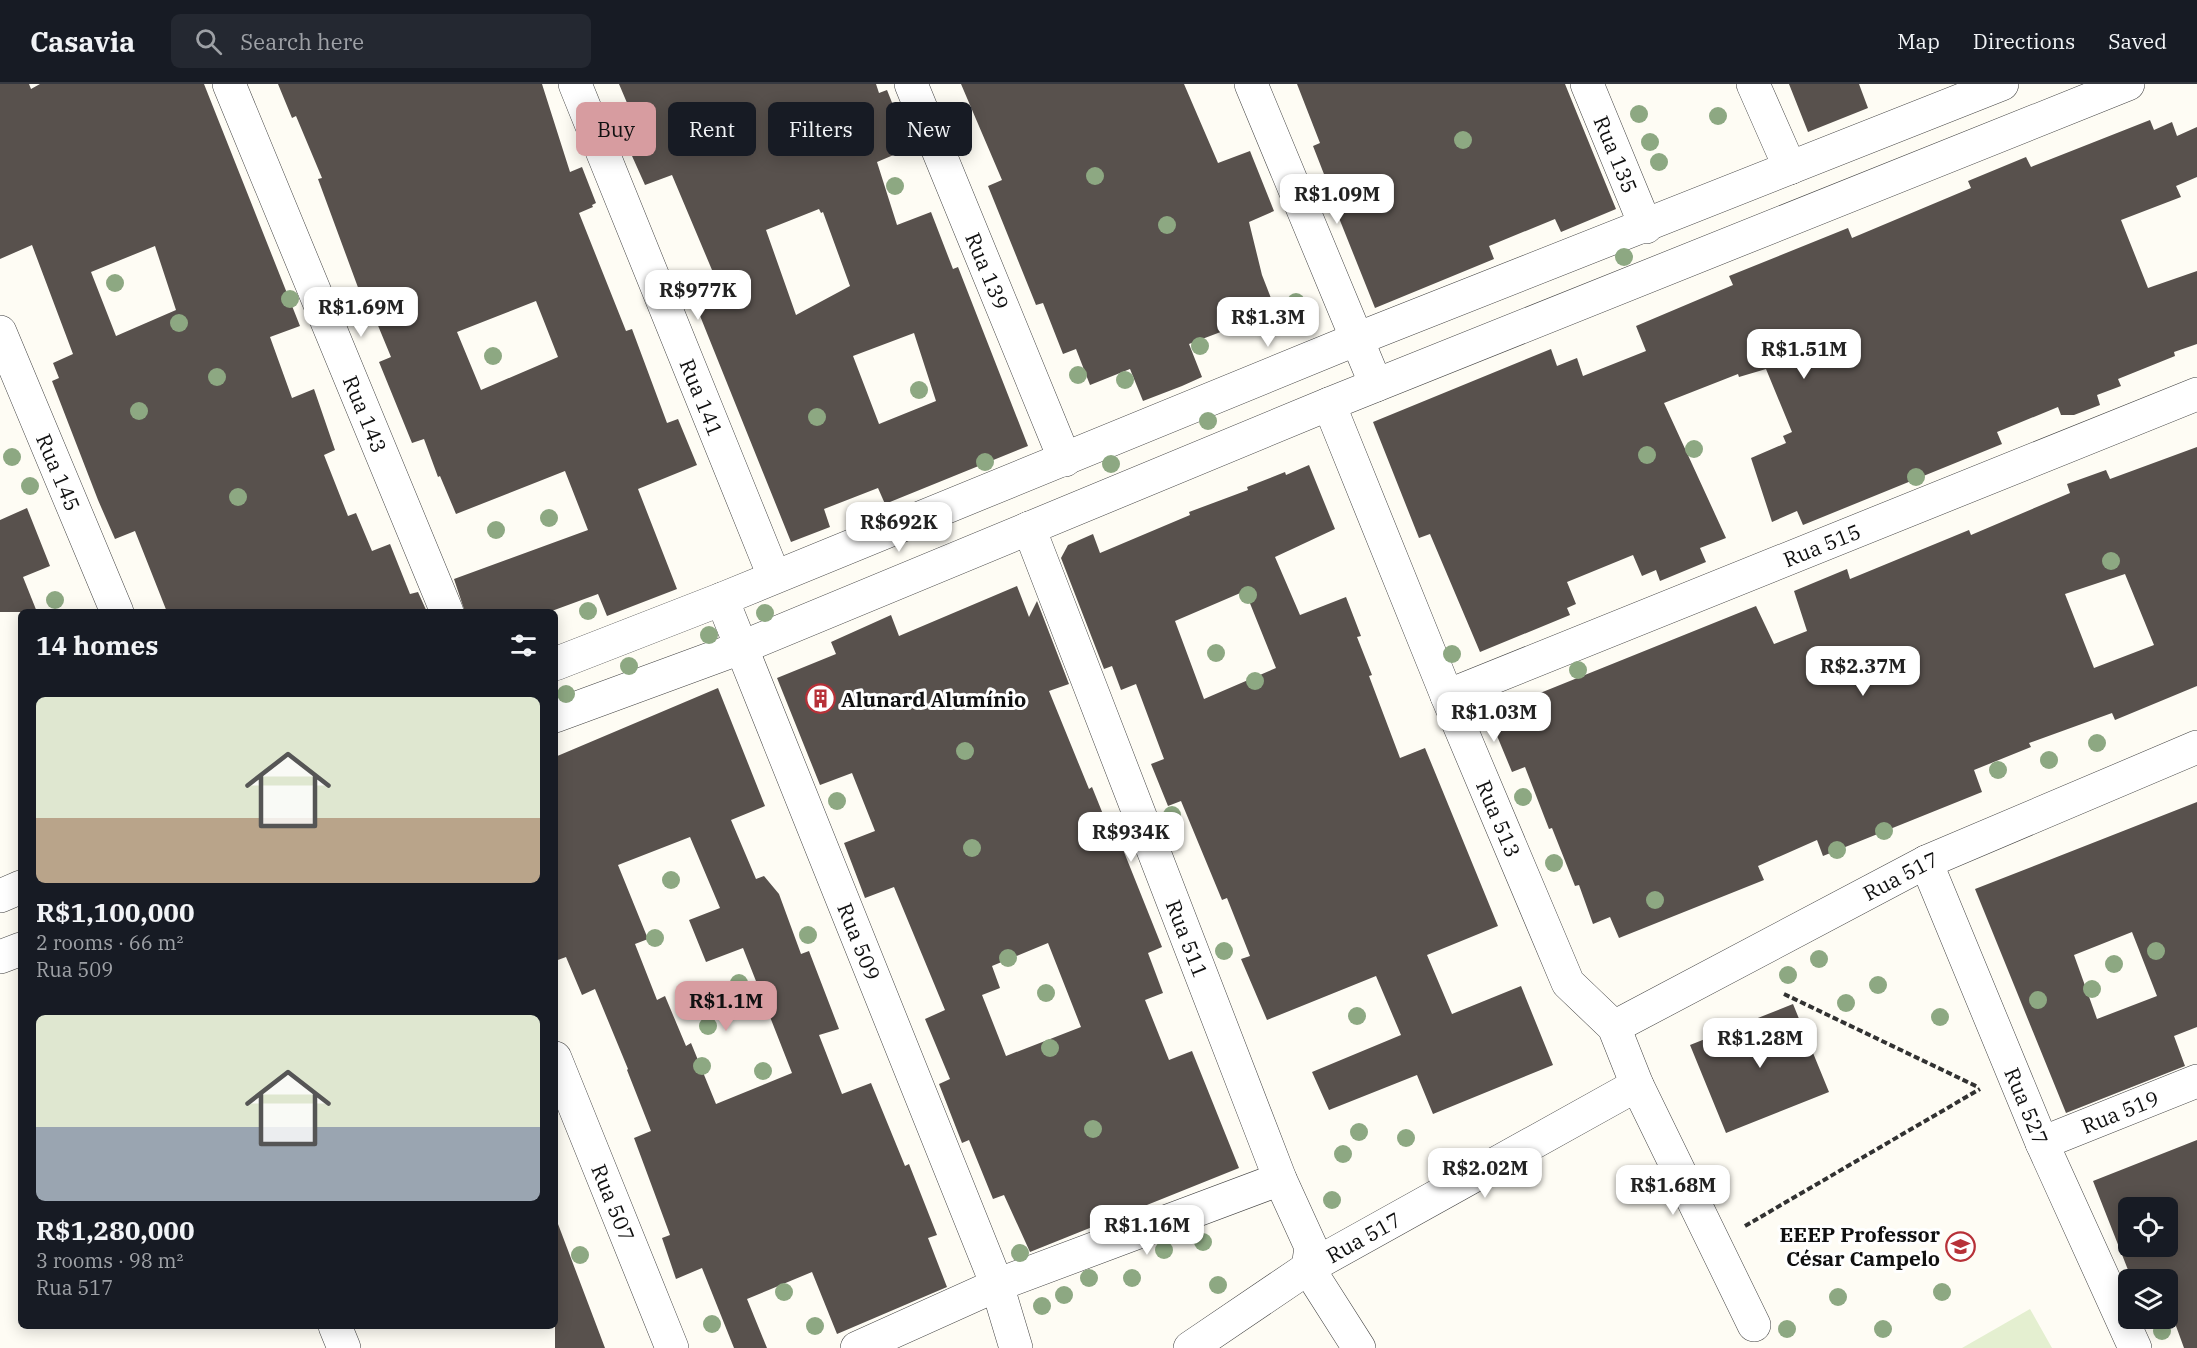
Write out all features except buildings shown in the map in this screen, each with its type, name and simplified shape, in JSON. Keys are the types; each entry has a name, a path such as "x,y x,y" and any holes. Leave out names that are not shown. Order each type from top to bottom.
{"street":[{"name":"Rua 143","path":"229,84 446,609"},
{"name":"Rua 141","path":"575,84 774,576"},
{"name":"Rua 139","path":"911,84 1065,460"},
{"path":"1251,84 1376,385"},
{"name":"Rua 135","path":"1587,84 1646,227"},
{"path":"1753,84 1791,168"},
{"path":"558,663 1065,460 1357,339 1646,227 2002,84"},
{"path":"558,715 740,648 1329,404 2128,84"},
{"name":"Rua 145","path":"0,332 116,609"},
{"name":"Rua 515","path":"1447,696 2197,394"},
{"name":"Rua 513","path":"1329,404 1447,696 1568,983 1614,1027 1637,1085 1754,1325"},
{"name":"Rua 511","path":"1029,528 1280,1179 1311,1247 1308,1268"},
{"path":"865,540 886,587"},
{"name":"Rua 509","path":"722,599 997,1285 1016,1348"},
{"name":"Rua 517","path":"1614,1027 1926,862 2197,747"},
{"name":"Rua 527","path":"1926,862 2042,1143 2135,1348"},
{"path":"0,896 18,888"},
{"path":"0,957 18,950"},
{"name":"Rua 507","path":"558,1065 672,1348"},
{"name":"Rua 519","path":"2042,1143 2197,1081"},
{"name":"Rua 517","path":"1190,1348 1308,1268 1637,1085"},
{"path":"857,1348 997,1285 1280,1179"},
{"path":"1308,1268 1359,1348"},
{"path":"336,1329 344,1348"}],"path":[{"path":"1742,1228 1982,1088 1784,994"}],"green space":[{"path":"2030,1309 2052,1348 1962,1348"}],"place":[{"name":"Alunard Alumínio","path":"820,699"},
{"name":"EEEP Professor César Campelo","path":"1961,1246"}]}
